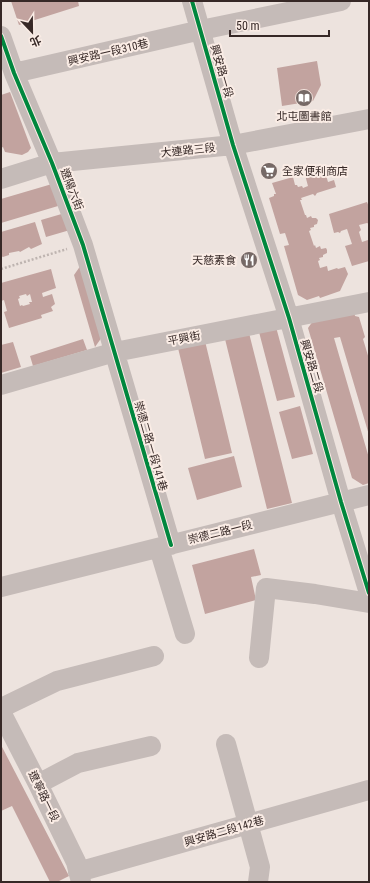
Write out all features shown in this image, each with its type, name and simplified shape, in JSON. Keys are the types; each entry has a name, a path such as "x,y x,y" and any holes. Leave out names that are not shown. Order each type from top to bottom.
{"street":[{"name":"興安路一段","path":"192,1 233,145"},
{"name":"興安路一段310巷","path":"14,73 201,30 341,1"},
{"name":"遼陽六街","path":"1,36 14,73 52,163 83,245 115,352"},
{"name":"大連路三段","path":"1,167 233,145 369,119"},
{"name":"興安路二段","path":"233,145 289,318 341,502 369,593"},
{"name":"大連路三段","path":"1,179 52,163"},
{"name":"平興街","path":"1,385 115,352 369,302"},
{"name":"崇德二路一段141巷","path":"115,352 165,546 185,634"},
{"name":"崇德二路一段","path":"1,587 369,495"},
{"path":"259,658 266,588 369,603"},
{"path":"1,708 57,681 154,656"},
{"name":"遼寧路一段","path":"1,712 76,862 79,877"},
{"path":"226,744 260,867 258,882"},
{"path":"38,784 78,763 151,746"},
{"name":"興安路二段142巷","path":"79,877 247,824 369,790"}],"path":[{"path":"1,269 83,245"}],"building":[{"path":"11,1 78,1 79,6 19,25"},
{"path":"317,61 321,85 313,101 282,106 277,68"},
{"path":"10,92 31,148 28,152 22,155 5,152 3,147 1,148 1,95"},
{"path":"324,169 328,182 334,180 336,187 317,193 315,196 313,194 301,198 302,200 300,200 307,218 311,216 312,218 316,218 318,220 317,224 310,228 311,230 309,231 314,246 315,245 316,248 320,246 321,249 326,248 327,250 327,253 323,255 323,257 319,258 320,260 318,261 320,268 327,266 328,271 345,267 348,274 340,291 320,298 319,296 307,300 298,295 284,246 289,245 285,233 280,234 269,198 276,194 272,183 293,177 295,185 298,187 302,186 303,188 308,186 305,175"},
{"path":"52,184 58,206 1,223 1,199"},
{"path":"367,202 369,207 369,224 359,225 361,230 359,232 362,242 368,240 369,261 352,266 345,246 352,244 347,229 341,231 340,233 334,233 329,214"},
{"path":"65,213 70,230 46,237 41,220"},
{"path":"35,222 42,244 31,249 29,247 20,252 9,253 9,255 3,257 1,256 1,232"},
{"path":"81,265 102,337 95,347 74,275"},
{"path":"51,269 56,288 42,293 43,297 52,294 55,304 51,307 53,311 41,315 42,318 9,328 4,312 7,311 4,300 1,301 1,283","holes":["26,294 27,296 30,294 32,302 29,302 30,304 20,306 18,299 20,298 19,296"]},
{"path":"354,312 355,316 359,317 365,337 363,339 369,359 369,435 340,337 334,338 369,458 369,483 363,485 352,478 308,328 313,321"},
{"path":"276,327 295,397 277,401 259,332"},
{"path":"249,333 292,503 267,509 225,339"},
{"path":"83,339 87,350 33,366 30,356"},
{"path":"205,341 232,453 205,459 178,348"},
{"path":"13,342 21,367 1,373 1,345"},
{"path":"300,406 313,454 292,459 279,412"},
{"path":"234,456 242,487 197,500 188,468"},
{"path":"254,549 261,575 251,577 256,600 205,614 192,565"},
{"path":"1,745 69,876 57,882 50,882 12,806 1,811"}],"cycle path":[{"path":"192,1 233,145 289,318 341,502 369,593"},
{"path":"1,36 14,73 52,163 83,245 171,545"}],"place":[{"name":"北屯圖書館","path":"304,98"},
{"name":"全家便利商店","path":"269,171"},
{"name":"天慈素食","path":"249,260"}]}
